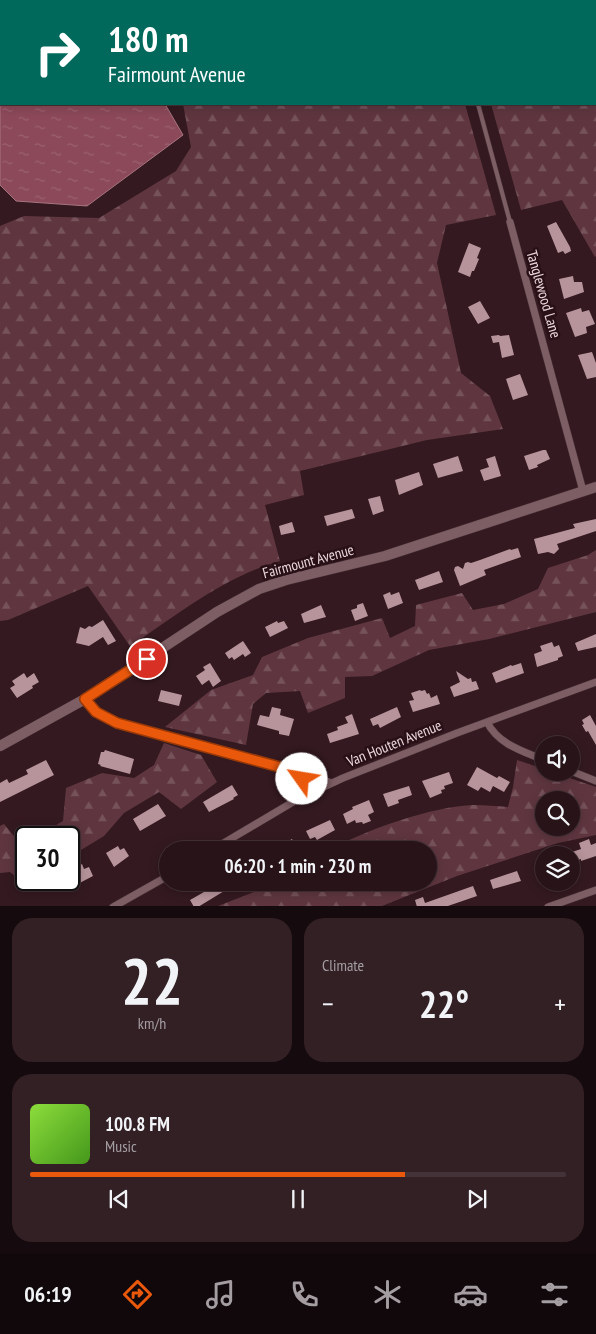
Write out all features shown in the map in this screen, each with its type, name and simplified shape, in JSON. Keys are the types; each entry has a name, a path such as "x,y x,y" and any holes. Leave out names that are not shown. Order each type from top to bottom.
{"main road":[{"name":"Fairmount Avenue","path":"0,746 85,699 218,612 259,589 286,580 385,556 596,487"}],"street":[{"name":"Tanglewood Lane","path":"510,222 583,491"},
{"name":"Van Houten Avenue","path":"227,841 298,799 378,763 596,682"},
{"path":"85,699 96,712 117,723 332,783"},
{"path":"487,722 496,736 510,746 535,756"},
{"path":"298,772 302,783 298,799"},
{"path":"580,774 596,780"},
{"path":"113,906 159,881"},
{"path":"548,906 596,890"}],"lane":[{"name":"Tanglewood Lane","path":"478,105 510,222"}],"green space":[{"path":"183,105 465,105 496,215 446,225 437,263 461,373 490,396 503,429 427,440 300,471 304,495 265,505 280,561 240,576 221,586 130,646 88,586 8,620 0,621 0,226 24,216 99,218 176,171 191,147"},
{"path":"491,105 596,105 596,256 562,200 521,210"},
{"path":"596,550 596,612 489,639 429,650 372,676 345,677 345,698 308,713 300,691 266,693 253,704 246,745 165,727 211,690 253,675 262,657 308,638 382,618 390,638 415,626 416,605 462,593 473,610 504,604 538,589 548,568 588,555"},
{"path":"164,743 201,755 217,782 181,809 159,792 124,813 104,836 80,851 80,826 55,826 63,821 66,788 102,773 134,778 154,765"},
{"path":"517,760 535,766 535,781 578,781 596,787 596,835 549,846 535,846 535,851 437,884 437,841 347,841 400,820 457,806 486,805 508,807"},
{"path":"4,824 15,837 15,876 10,872 0,873 0,826"},
{"path":"256,891 420,891 382,906 218,906"}],"water":[{"path":"0,105 166,105 183,135 87,206 16,201 0,185"}],"building":[{"path":"556,222 570,247 571,251 565,254 563,251 558,253 547,226"},
{"path":"469,243 481,248 477,258 479,259 470,277 458,272"},
{"path":"573,276 574,282 582,282 584,292 564,299 559,279"},
{"path":"480,301 490,318 478,324 468,307"},
{"path":"581,308 582,312 589,310 595,324 586,327 587,333 575,337 566,313"},
{"path":"509,335 514,355 502,358 499,342 493,343 491,336"},
{"path":"592,352 596,363 596,377 587,379 578,355"},
{"path":"520,374 528,395 513,400 506,379"},
{"path":"546,450 550,459 537,465 538,467 529,470 524,456"},
{"path":"458,456 463,471 438,478 433,464"},
{"path":"495,456 501,476 484,481 480,470 489,467 486,459"},
{"path":"419,472 423,485 399,495 395,480"},
{"path":"380,496 384,511 373,515 368,499"},
{"path":"352,509 355,518 327,526 324,516"},
{"path":"596,519 596,531 557,544 559,549 554,554 548,552 538,554 534,539 575,528 573,524"},
{"path":"292,522 295,532 281,535 279,526"},
{"path":"518,548 521,557 484,570 486,575 460,586 454,570 455,567 458,566 463,569 465,563 471,563"},
{"path":"439,571 443,582 419,590 415,580"},
{"path":"390,592 391,595 399,592 403,603 388,609 383,595"},
{"path":"363,603 368,616 355,621 351,610"},
{"path":"321,605 326,617 304,623 301,614"},
{"path":"103,620 116,641 108,645 103,637 89,646 76,643 80,627 85,629 89,626 92,627"},
{"path":"277,621 278,623 284,621 288,628 270,637 265,627"},
{"path":"596,634 596,647 578,651 575,643"},
{"path":"243,641 251,653 245,657 243,654 234,660 232,657 229,659 225,653"},
{"path":"552,642 554,647 559,645 563,656 558,658 558,660 537,667 534,654 542,651 540,646"},
{"path":"210,663 221,681 213,687 209,680 202,685 196,676 205,670 203,667"},
{"path":"521,663 524,673 496,683 492,673"},
{"path":"456,671 468,679 471,678 472,682 476,681 479,689 454,697 450,687 460,682"},
{"path":"24,673 27,678 34,673 39,682 17,698 10,688 15,685 12,681"},
{"path":"161,690 182,695 179,706 158,701"},
{"path":"425,690 431,698 437,695 440,704 413,712 409,701 414,700 411,693"},
{"path":"272,707 281,709 280,715 294,719 289,736 257,725 260,715 269,717"},
{"path":"397,707 401,717 380,728 378,724 373,726 370,719"},
{"path":"352,714 359,734 330,743 327,734 338,730 337,727 348,723 345,717"},
{"path":"590,715 596,726 596,745 582,725 584,724 582,720"},
{"path":"105,750 134,759 130,774 100,766 98,764 101,752"},
{"path":"46,760 54,775 0,802 0,783 7,779 9,783 28,774 26,770"},
{"path":"477,767 497,778 499,776 510,782 504,792 493,786 490,792 481,787 478,791 467,785"},
{"path":"449,772 453,783 444,786 445,789 441,790 442,793 430,798 422,781"},
{"path":"232,785 238,795 209,812 203,802"},
{"path":"409,786 412,795 398,800 399,803 388,807 383,794"},
{"path":"369,800 374,812 368,815 371,821 363,824 362,822 356,823 355,820 347,824 343,814 353,809 352,807"},
{"path":"158,804 166,816 140,831 133,819"},
{"path":"330,820 335,830 317,840 315,837 310,839 306,831"},
{"path":"589,839 591,845 596,843 596,856 581,861 579,843"},
{"path":"118,846 120,850 124,848 129,856 114,867 106,853"},
{"path":"82,864 84,869 89,867 93,876 80,883 80,865"},
{"path":"517,871 521,881 493,889 490,880"},
{"path":"473,886 477,896 448,906 417,906 415,900 423,897 425,903"},
{"path":"224,891 200,906 193,906 190,900 204,892"}],"route":[{"path":"147,659 85,699 89,706 117,723 298,772 302,779"}]}
